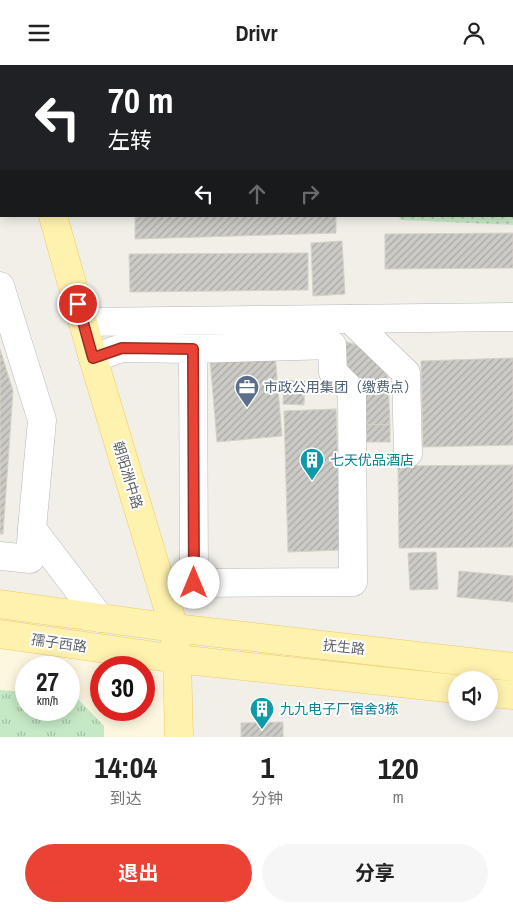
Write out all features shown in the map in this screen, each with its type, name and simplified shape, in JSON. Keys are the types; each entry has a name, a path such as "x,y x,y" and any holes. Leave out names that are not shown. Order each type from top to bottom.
{"main road":[{"name":"朝阳洲中路","path":"53,217 93,358 174,628 177,659 179,737"},
{"path":"0,604 174,628"},
{"name":"抚生路","path":"174,628 513,667"},
{"name":"孺子西路","path":"0,635 177,659"},
{"path":"177,659 448,688"},
{"path":"498,694 513,695"}],"street":[{"path":"0,286 42,420 30,559 0,556"},
{"path":"83,322 513,317"},
{"path":"350,319 406,373 408,453"},
{"path":"93,358 122,348 193,349 332,345 333,372 352,391 354,582 194,583 193,349"},
{"path":"32,529 100,618"}],"shaded area":[{"path":"0,648 59,656 15,656 15,721 80,721 80,659 90,660 90,721 155,721 155,670 166,671 169,737 0,737"}],"green space":[{"path":"399,217 513,217 513,225 401,220"},
{"path":"0,690 15,691 15,721 80,721 80,701 90,712 90,721 99,721 104,726 104,737 0,737"}],"building":[{"path":"135,217 336,217 336,233 135,239"},
{"path":"513,233 513,268 385,269 385,234"},
{"path":"342,241 345,294 313,296 311,243"},
{"path":"308,253 308,290 130,292 129,254"},
{"path":"338,339 363,347 382,364 388,378 390,425 360,424"},
{"path":"0,349 13,391 3,534 0,534"},
{"name":"市政公用集团（缴费点）","path":"275,354 282,436 217,442 210,359"},
{"path":"513,358 513,445 423,447 421,361"},
{"path":"284,380 305,381 304,405 283,404"},
{"name":"七天优品酒店","path":"336,409 341,550 288,552 284,411"},
{"path":"360,424 390,425 390,442 360,442"},
{"path":"513,465 513,547 399,548 398,466"},
{"path":"436,552 438,589 410,590 408,553"},
{"path":"459,571 513,576 513,602 457,597"},
{"name":"九九电子厂宿舍3栋","path":"283,722 283,737 241,737 241,723"}],"place":[{"name":"市政公用集团（缴费点）","path":"247,408"},
{"name":"七天优品酒店","path":"312,481"},
{"name":"九九电子厂宿舍3栋","path":"262,730"}],"route":[{"path":"78,304 93,358 122,348 193,349 194,583"}]}
